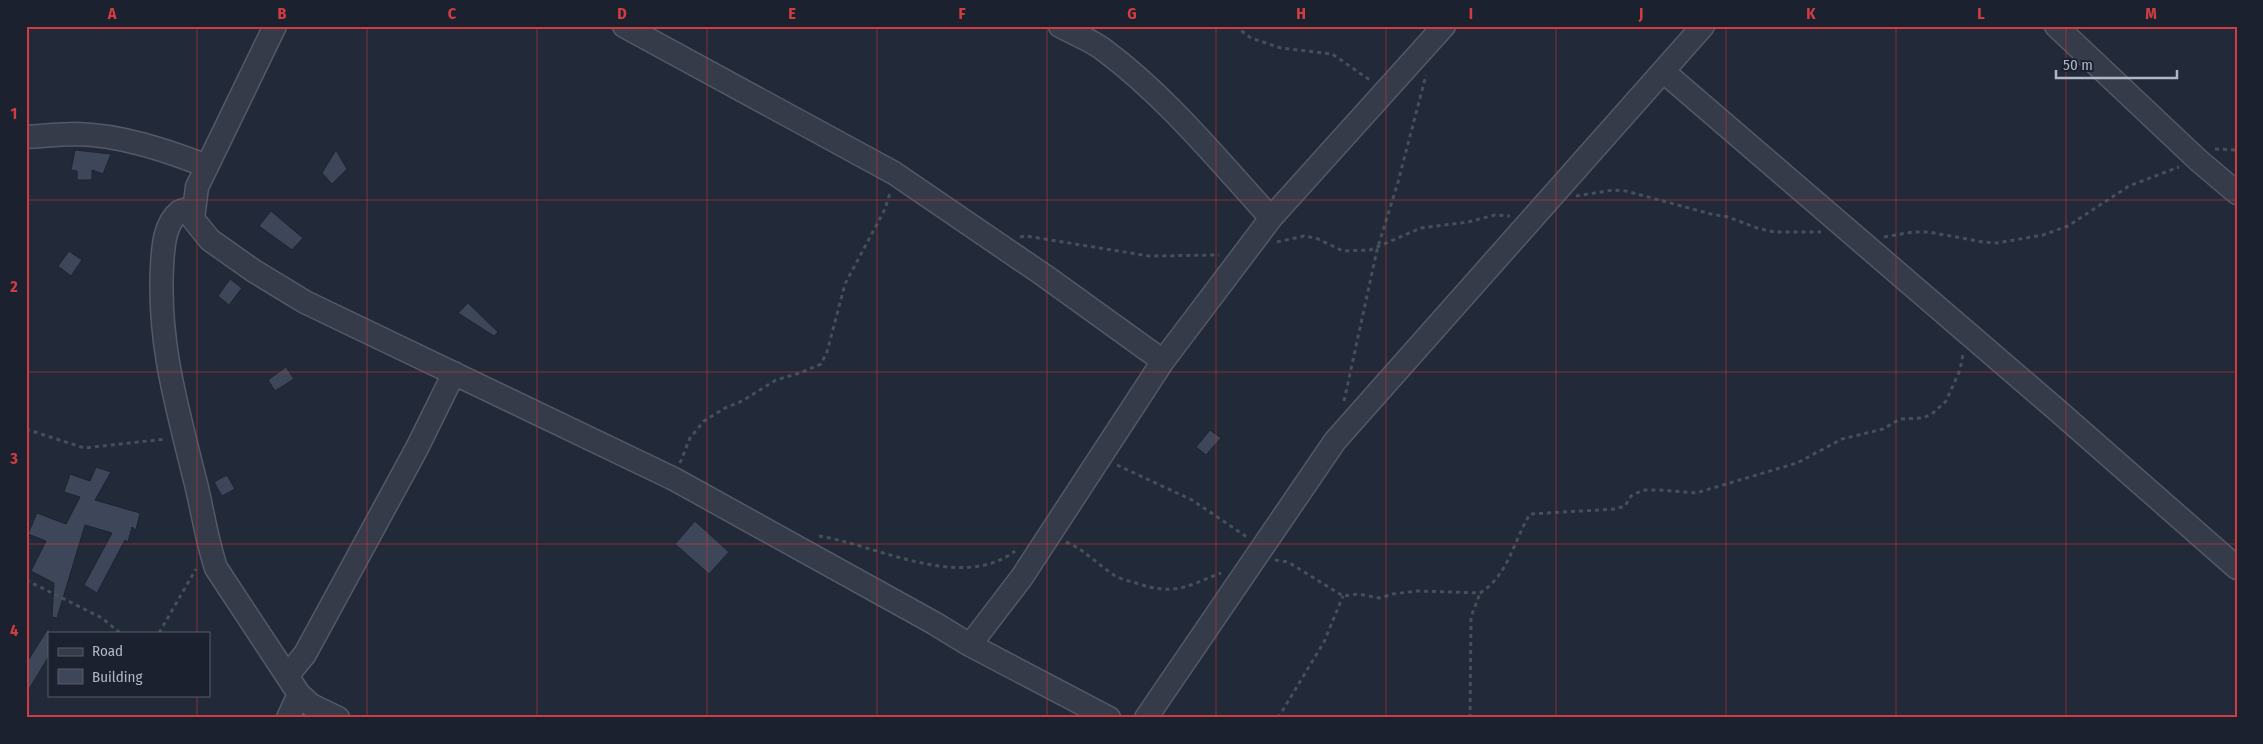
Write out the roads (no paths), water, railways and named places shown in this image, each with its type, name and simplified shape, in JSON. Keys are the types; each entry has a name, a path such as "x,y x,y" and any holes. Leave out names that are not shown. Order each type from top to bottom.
{"street":[{"path":"275,26 198,187 193,208 193,219 210,240 254,271 305,302 674,479 934,623 970,645 1109,718"},
{"path":"624,26 664,50 894,172 1046,276 1163,361"},
{"path":"1060,26 1102,49 1136,76 1179,117 1271,218"},
{"path":"970,645 1022,577 1163,361 1271,218 1444,26"},
{"path":"1146,718 1336,441 1703,26"},
{"path":"2056,26 2198,160 2237,193"},
{"path":"1664,72 1968,333 2237,568"},
{"path":"26,137 77,134 114,138 156,148 207,166"},
{"path":"193,208 179,212 171,223 164,240 161,292 165,352 209,547 216,568 293,685 311,705 338,718"},
{"path":"288,718 293,685 305,654 417,448 454,372"}]}
